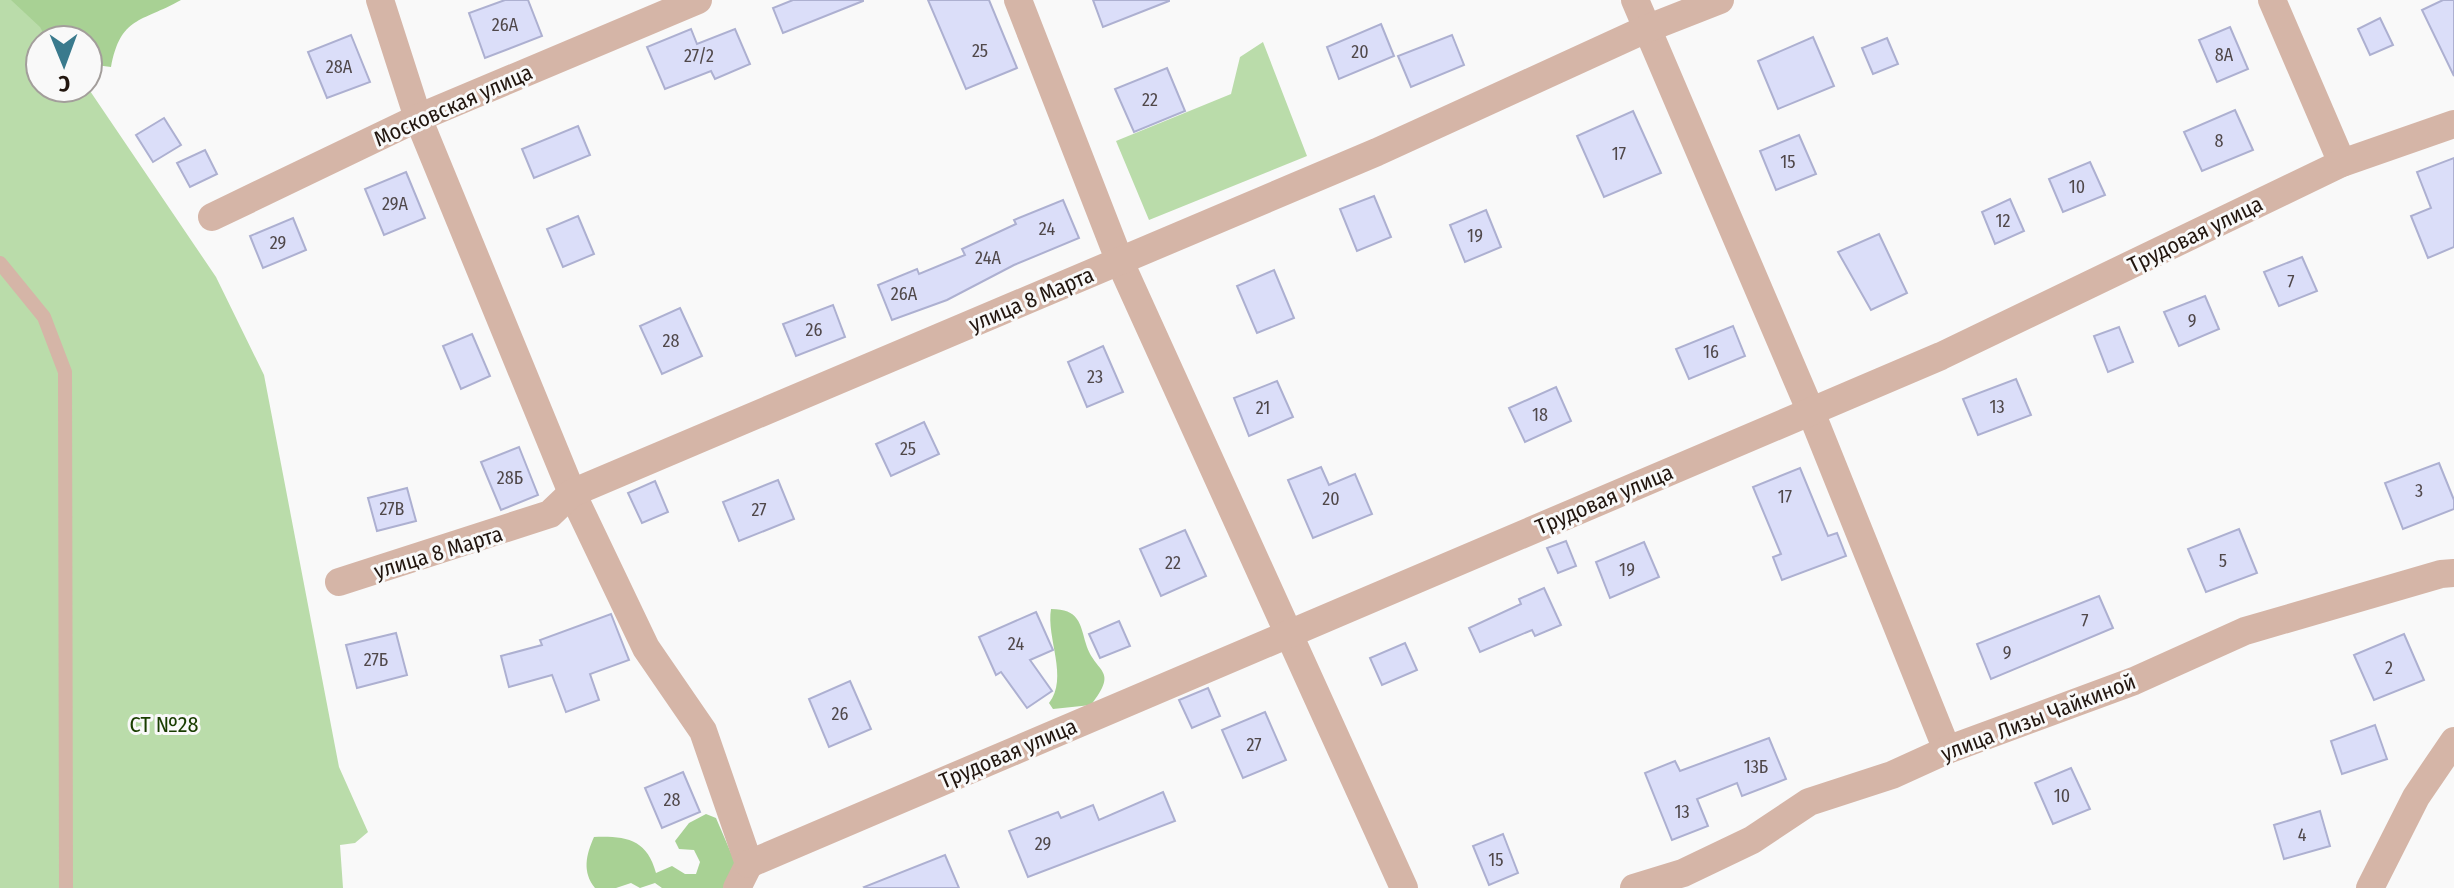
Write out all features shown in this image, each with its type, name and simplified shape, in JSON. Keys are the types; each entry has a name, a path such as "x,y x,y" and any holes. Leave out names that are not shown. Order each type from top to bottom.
{"street":[{"path":"380,0 418,118 572,493 646,648 703,731 743,876"},
{"name":"Московская улица","path":"212,217 418,118 698,0"},
{"path":"1018,0 1120,262 1404,888"},
{"path":"1635,0 1811,412 1947,750"},
{"name":"улица 8 Марта","path":"339,582 550,514 572,493 1377,152 1646,29 1720,0"},
{"path":"2272,0 2342,163"},
{"name":"Трудовая улица","path":"743,876 1290,632 1811,412 2048,306 2342,163 2454,124"},
{"name":"улица Лизы Чайкиной","path":"1634,888 1683,873 1752,840 1809,802 1892,775 1947,750 2134,681 2245,631 2441,574 2454,573"},
{"path":"2370,888 2416,797 2454,741"}],"lane":[{"path":"0,263 44,317 65,372 66,888"}],"green space":[{"name":"СТ №28","path":"0,0 28,0 44,24 24,24 24,104 99,104 216,277 264,375 339,767 368,832 355,843 340,845 343,888 0,888"},
{"path":"11,0 181,0 127,29 120,38 111,67 104,66 104,24 37,24"},
{"path":"1263,42 1307,156 1149,220 1116,141 1231,94 1240,57"},
{"path":"1051,609 1067,612 1077,619 1090,654 1103,672 1104,684 1091,705 1053,709 1049,703 1057,682"},
{"path":"706,814 716,818 734,860 735,881 728,888 662,888 655,883 640,888 631,883 616,888 595,888 591,882 587,863 594,837 616,837 641,846 656,873 672,866 685,874 696,874 700,862 694,850 679,849 675,841 689,823"}],"building":[{"path":"505,0 528,0 542,36 485,58 469,13"},
{"path":"793,0 863,1 783,33 773,8"},
{"path":"928,0 989,0 1017,68 966,89"},
{"path":"1093,0 1169,0 1169,1 1103,27"},
{"path":"2443,0 2454,0 2454,76 2422,10"},
{"path":"2380,18 2393,45 2370,55 2358,29"},
{"path":"1381,24 1394,56 1339,79 1327,47"},
{"path":"2230,27 2248,69 2217,82 2199,40"},
{"path":"691,29 697,44 735,29 750,64 715,79 711,71 665,89 647,47"},
{"path":"351,35 370,82 327,98 308,52"},
{"path":"1452,35 1464,65 1411,87 1398,56"},
{"path":"1813,37 1834,86 1778,109 1758,61"},
{"path":"1887,38 1898,64 1873,74 1862,48"},
{"path":"1167,68 1185,111 1134,132 1115,89"},
{"path":"2235,110 2253,150 2202,171 2184,132"},
{"path":"1633,111 1661,173 1604,197 1577,136"},
{"path":"164,118 181,145 153,162 136,135"},
{"path":"578,126 590,155 534,178 522,149"},
{"path":"1799,135 1816,174 1776,190 1760,151"},
{"path":"205,150 217,174 190,187 177,163"},
{"path":"2454,158 2454,247 2428,258 2411,216 2431,208 2417,172"},
{"path":"2090,162 2105,195 2063,212 2049,179"},
{"path":"406,172 425,218 384,235 365,189"},
{"path":"1374,196 1391,237 1357,251 1340,209"},
{"path":"2010,199 2024,231 1995,244 1982,212"},
{"path":"1063,200 1079,238 1014,265 947,300 892,320 878,285 917,269 919,274 965,255 962,249 1016,224 1014,220"},
{"path":"1486,210 1501,247 1465,262 1450,225"},
{"path":"578,216 594,254 563,267 547,229"},
{"path":"293,218 306,250 263,268 250,236"},
{"path":"1879,234 1907,293 1871,310 1838,252"},
{"path":"2302,257 2317,291 2279,306 2264,272"},
{"path":"1274,270 1294,318 1257,333 1237,286"},
{"path":"2205,296 2219,329 2179,346 2164,312"},
{"path":"833,305 845,337 796,356 783,324"},
{"path":"680,308 702,356 662,374 640,326"},
{"path":"1733,326 1745,356 1689,379 1676,349"},
{"path":"2119,327 2133,362 2108,372 2094,336"},
{"path":"472,334 490,376 461,389 443,346"},
{"path":"1103,346 1123,392 1087,407 1068,362"},
{"path":"2016,379 2031,415 1978,435 1963,399"},
{"path":"1277,381 1293,417 1249,436 1234,398"},
{"path":"1556,387 1571,421 1525,442 1509,408"},
{"path":"924,422 939,454 891,476 876,444"},
{"path":"519,447 538,495 501,510 481,462"},
{"path":"2439,463 2454,500 2454,509 2403,529 2385,483"},
{"path":"1321,467 1329,485 1355,474 1372,514 1313,538 1288,480"},
{"path":"1800,468 1828,536 1837,533 1846,556 1782,580 1773,557 1781,554 1753,487"},
{"path":"778,480 794,519 739,541 723,502"},
{"path":"655,481 668,512 642,523 628,493"},
{"path":"407,488 416,521 377,531 368,498"},
{"path":"2239,529 2257,573 2206,592 2188,549"},
{"path":"1185,530 1206,576 1161,596 1140,549"},
{"path":"1566,541 1576,566 1558,573 1547,548"},
{"path":"1644,542 1659,577 1610,598 1596,562"},
{"path":"1544,588 1561,625 1535,636 1532,630 1480,652 1469,628 1521,604 1519,599"},
{"path":"2099,596 2113,628 1991,679 1977,644"},
{"path":"1036,612 1053,650 1030,660 1052,691 1027,708 1001,672 996,675 979,637"},
{"path":"611,614 629,660 590,674 599,700 566,712 552,675 509,687 501,656 542,645 540,640"},
{"path":"1119,621 1130,646 1100,658 1089,634"},
{"path":"396,633 407,675 357,688 346,645"},
{"path":"2404,634 2424,680 2374,700 2354,655"},
{"path":"1405,643 1417,670 1382,685 1370,658"},
{"path":"850,681 871,729 829,747 809,699"},
{"path":"1208,688 1220,716 1192,728 1179,700"},
{"path":"1265,712 1286,760 1243,778 1222,730"},
{"path":"2375,725 2387,759 2342,774 2331,741"},
{"path":"1769,738 1786,779 1742,796 1737,783 1697,799 1708,826 1672,840 1645,773 1675,761 1680,771"},
{"path":"2071,768 2090,809 2053,824 2035,783"},
{"path":"683,772 700,812 662,828 645,788"},
{"path":"1163,792 1175,821 1028,877 1009,831 1058,812 1061,818 1093,805 1099,820"},
{"path":"2320,811 2330,846 2284,859 2274,825"},
{"path":"1503,834 1518,873 1489,885 1473,846"},
{"path":"945,855 959,888 864,887"}]}
